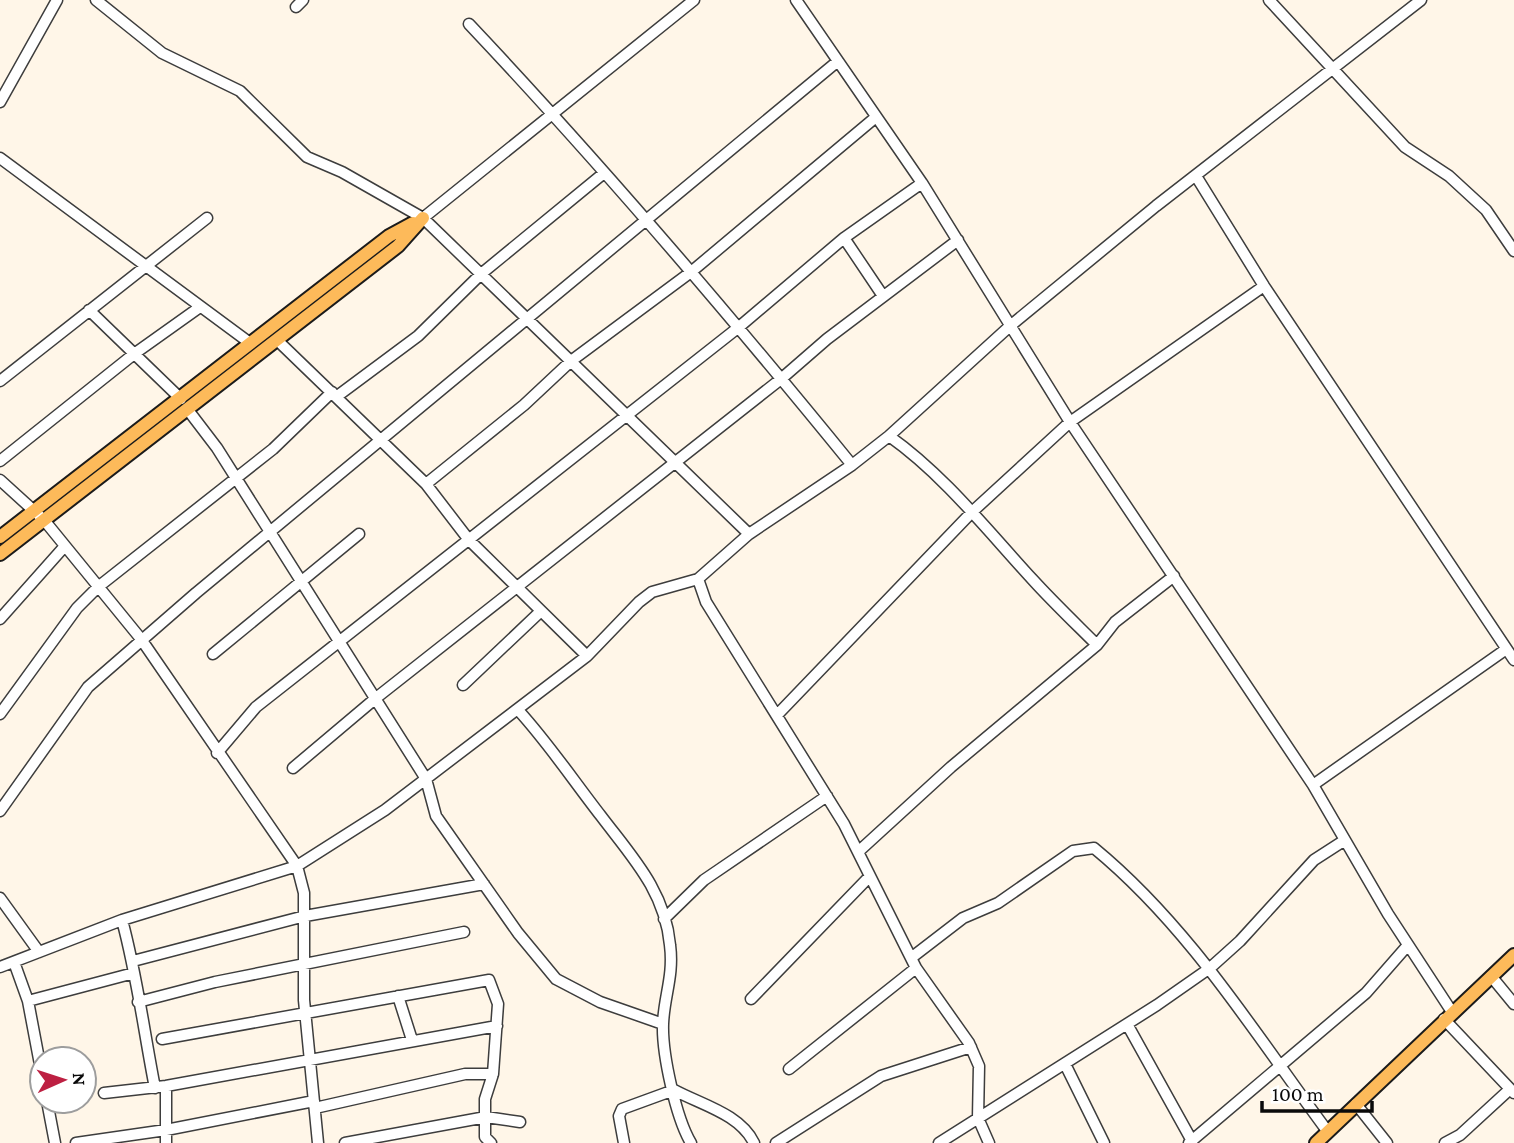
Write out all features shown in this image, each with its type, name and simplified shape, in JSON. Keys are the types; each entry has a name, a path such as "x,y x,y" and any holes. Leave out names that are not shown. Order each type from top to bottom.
{"main road":[{"path":"0,554 39,515 185,404 277,340 398,246 423,218"},
{"path":"185,404 250,343 389,236 423,218"},
{"path":"0,537 39,515"},
{"path":"1315,1143 1514,955"}],"street":[{"path":"0,102 57,0"},
{"path":"96,0 162,53 240,91 307,157 342,172 423,218 749,534"},
{"path":"423,218 694,0"},
{"path":"796,0 922,183 1070,422 1312,785 1448,1016 1512,1091 1460,1135 1445,1143"},
{"path":"1269,0 1405,147 1449,176 1486,210 1514,251"},
{"path":"0,967 122,920 297,866 385,810 587,656 645,597 698,579 749,534 852,465 889,436 1010,326 1195,176 1420,0"},
{"path":"469,24 552,112 739,327 852,465"},
{"path":"0,811 88,687 141,639 838,61"},
{"path":"426,484 524,405 571,361 691,272 876,117"},
{"path":"0,158 250,343"},
{"path":"0,714 77,608 98,587 273,449 334,395 418,336 481,274 604,173"},
{"path":"1195,176 1264,286 1514,660"},
{"path":"217,753 256,707 624,414 739,327 844,238 922,183"},
{"path":"0,381 207,218"},
{"path":"844,238 883,296"},
{"path":"293,768 376,698 883,296 958,240"},
{"path":"778,714 972,512 1070,422 1264,286"},
{"path":"0,461 134,354 200,307"},
{"path":"89,310 185,404 235,477 426,779 436,816 556,979 600,1002 663,1024"},
{"path":"277,340 426,484 469,540 587,656"},
{"path":"889,436 911,452 972,512 1097,645"},
{"path":"0,480 39,515 141,639 297,866 305,916 306,1013 318,1143"},
{"path":"213,654 359,534"},
{"path":"0,619 64,547"},
{"path":"858,852 951,767 1097,645 1115,622 1174,576"},
{"path":"698,579 706,602 827,796 916,968 971,1047 979,1066 978,1118 989,1143"},
{"path":"463,685 541,611"},
{"path":"1312,785 1505,650"},
{"path":"519,710 554,750 601,817 636,857 654,889 670,944 671,981 663,1024 683,1129 691,1143"},
{"path":"664,919 704,880 827,796"},
{"path":"939,1143 1128,1024 1210,968 1240,941 1314,860 1345,840"},
{"path":"911,958 963,918 998,903 1073,850 1094,848 1110,861 1210,968 1328,1132"},
{"path":"751,999 870,876"},
{"path":"133,961 305,916 484,884"},
{"path":"2,903 39,952"},
{"path":"122,920 133,961 138,1002 161,1087 166,1143"},
{"path":"138,1002 305,963 464,932"},
{"path":"1128,1024 1191,1142 1278,1065 1366,993 1408,946"},
{"path":"14,962 28,1001 36,1045"},
{"path":"789,1069 916,968"},
{"path":"28,1001 134,973"},
{"path":"1491,976 1514,1004"},
{"path":"162,1039 489,980 498,1004 493,1074 485,1098 487,1141"},
{"path":"398,996 412,1040"},
{"path":"104,1093 161,1087 496,1026"},
{"path":"776,1143 881,1076 971,1047"},
{"path":"1065,1064 1104,1143"},
{"path":"76,1143 314,1105 465,1074 493,1074"},
{"path":"624,1143 619,1116 622,1109 674,1090 711,1110 726,1112 750,1135 754,1143"},
{"path":"1356,1104 1387,1143"},
{"path":"50,1115 55,1143"},
{"path":"345,1143 486,1117 520,1122"}]}
